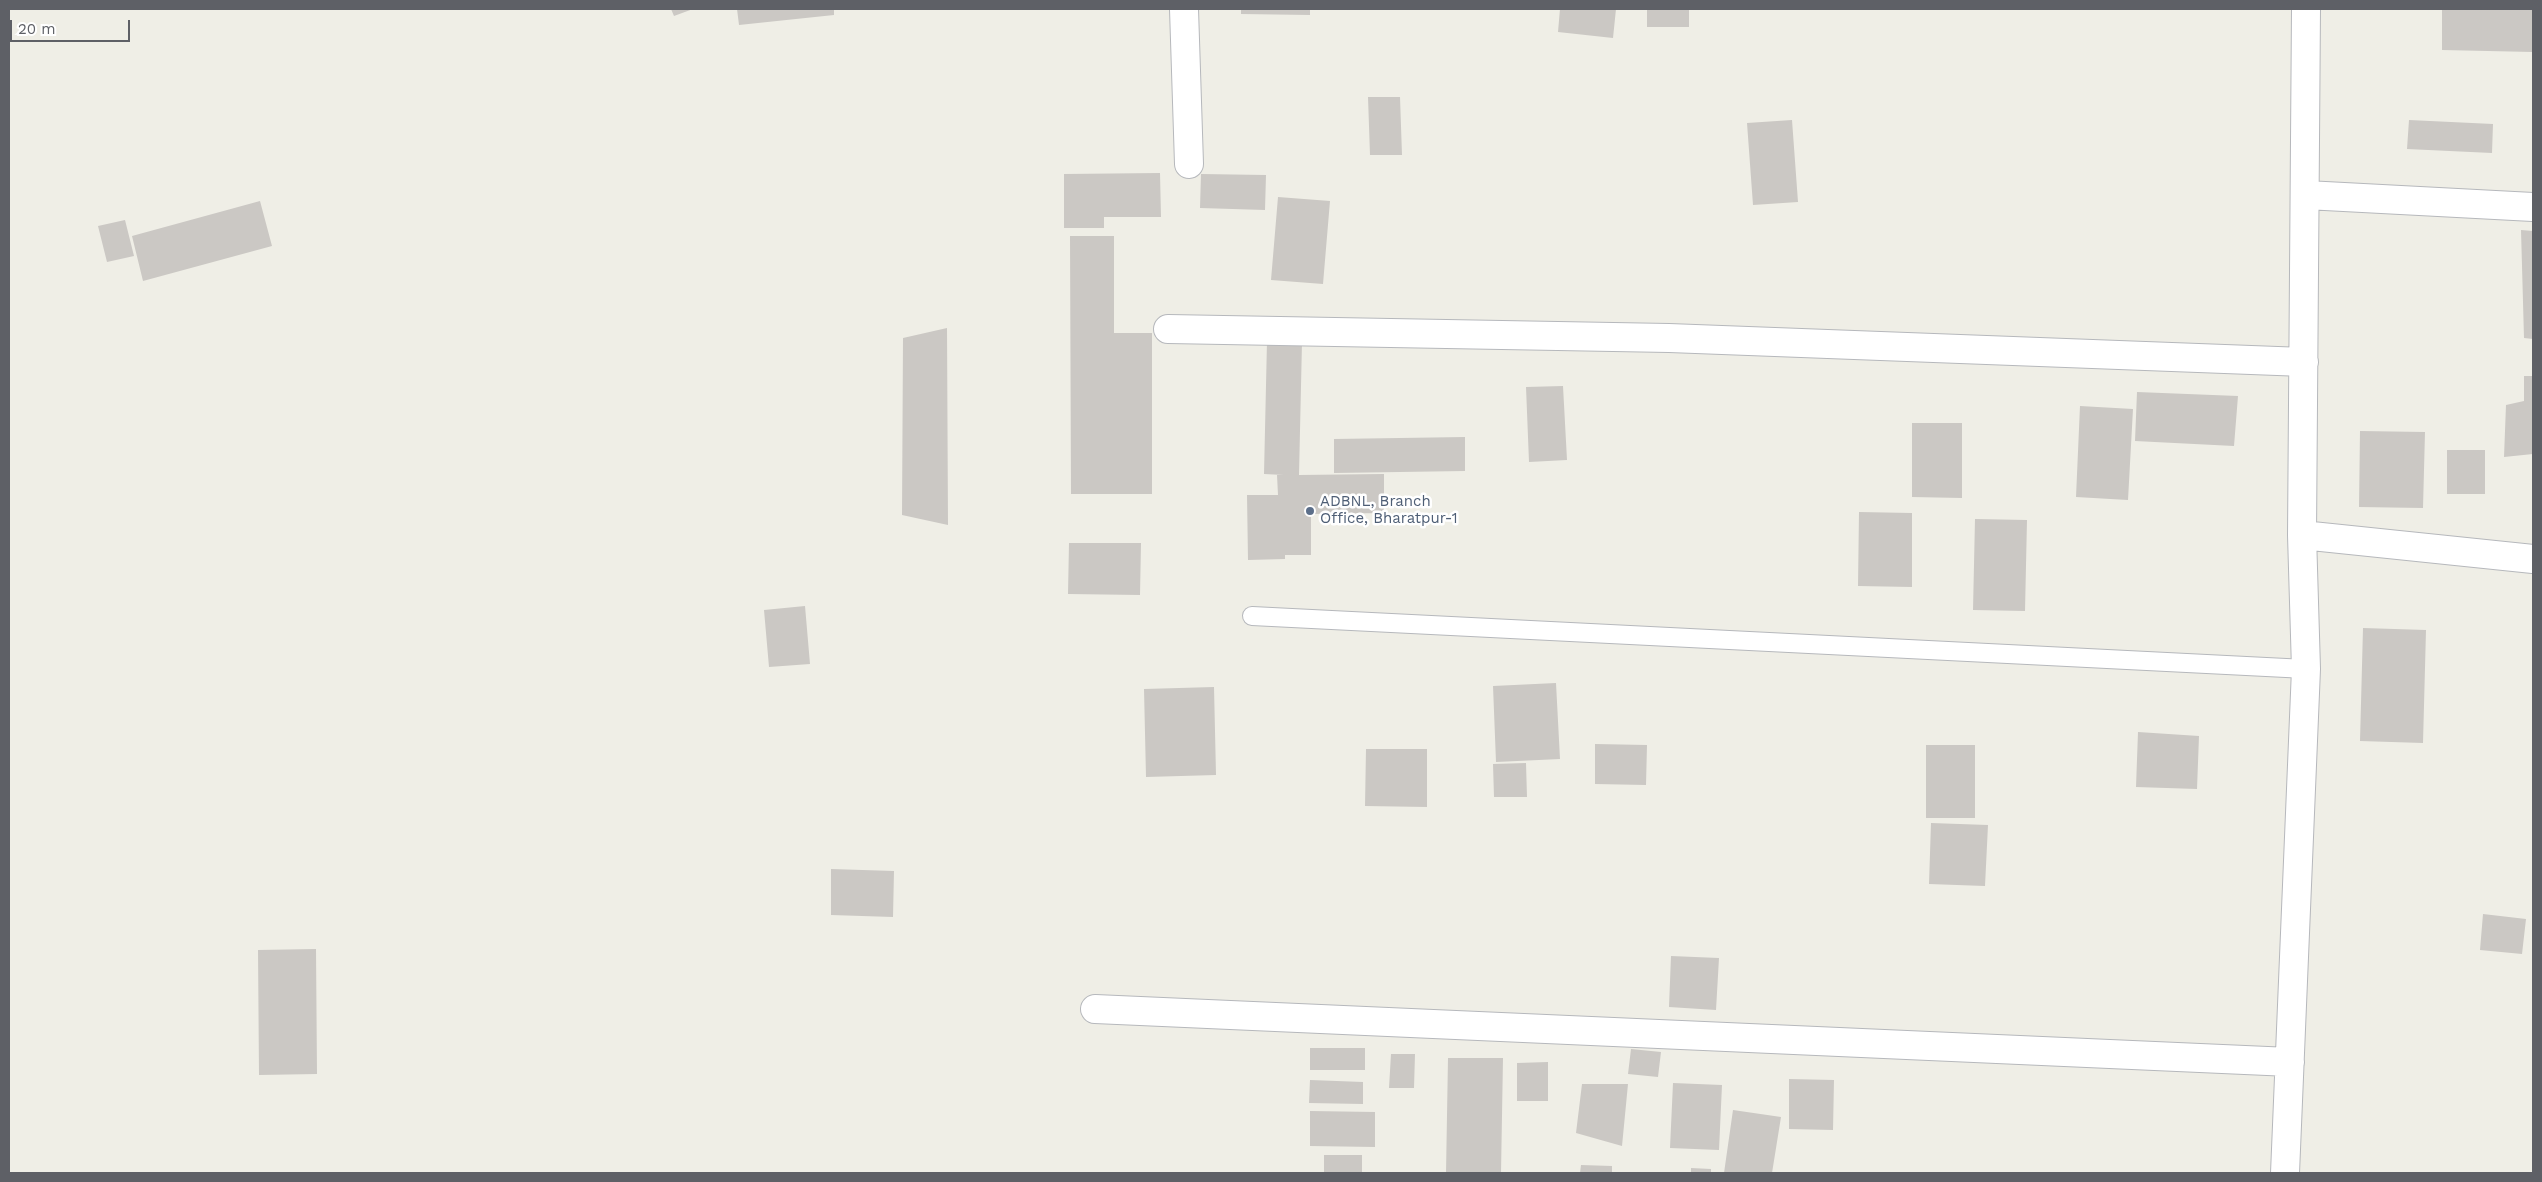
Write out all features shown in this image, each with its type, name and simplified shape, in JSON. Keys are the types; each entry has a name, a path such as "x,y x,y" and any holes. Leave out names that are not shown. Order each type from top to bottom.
{"street":[{"path":"1184,9 1189,164"},
{"path":"2285,1173 2306,669 2302,535 2306,9"},
{"path":"2306,194 2533,207"},
{"path":"1168,329 1669,338 2304,362"},
{"path":"2302,535 2533,559"},
{"path":"1095,1009 2290,1062"}],"lane":[{"path":"1252,616 2306,669"}],"building":[{"path":"671,9 693,9 674,16"},
{"path":"737,9 834,9 834,15 739,25"},
{"path":"1241,9 1310,9 1310,15 1241,14"},
{"path":"1560,9 1616,9 1613,38 1558,32"},
{"path":"1647,9 1689,9 1689,27 1647,27"},
{"path":"2442,9 2533,9 2533,52 2442,50"},
{"path":"1368,97 1400,97 1402,155 1370,155"},
{"path":"1792,120 1798,202 1753,205 1747,123"},
{"path":"2409,120 2493,124 2492,153 2407,149"},
{"path":"1160,173 1161,217 1104,217 1104,228 1064,228 1064,174"},
{"path":"1201,174 1266,175 1265,210 1200,208"},
{"path":"1278,197 1330,201 1323,284 1271,280"},
{"path":"260,201 272,246 143,281 132,236"},
{"path":"125,220 134,256 107,262 98,226"},
{"path":"2521,230 2533,231 2533,339 2524,338"},
{"path":"1070,236 1114,236 1114,333 1152,333 1152,494 1071,494"},
{"path":"947,328 948,525 902,515 903,338"},
{"path":"1267,341 1302,342 1299,475 1384,474 1384,513 1311,514 1311,555 1285,555 1285,559 1248,560 1247,495 1278,495 1277,475 1284,475 1264,474"},
{"path":"2524,376 2533,376 2533,454 2504,457 2506,405 2524,401"},
{"path":"1563,386 1567,460 1529,462 1526,387"},
{"path":"2137,392 2238,396 2234,446 2135,441"},
{"path":"2080,406 2133,409 2128,500 2076,497"},
{"path":"1912,423 1962,423 1962,498 1912,497"},
{"path":"2360,431 2425,432 2423,508 2359,507"},
{"path":"1465,437 1465,471 1334,473 1334,439"},
{"path":"2447,450 2485,450 2485,494 2447,494"},
{"path":"1859,512 1912,513 1912,587 1858,586"},
{"path":"1975,519 2027,520 2025,611 1973,610"},
{"path":"1069,543 1141,543 1140,595 1068,594"},
{"path":"805,606 810,664 769,667 764,610"},
{"path":"2363,628 2426,630 2423,743 2360,741"},
{"path":"1556,683 1560,759 1496,762 1493,686"},
{"path":"1214,687 1216,775 1146,777 1144,689"},
{"path":"2138,732 2199,736 2197,789 2136,787"},
{"path":"1595,744 1647,745 1646,785 1595,784"},
{"path":"1926,745 1975,745 1975,818 1926,818"},
{"path":"1366,749 1427,749 1427,807 1365,806"},
{"path":"1526,763 1527,797 1494,797 1493,764"},
{"path":"1931,823 1988,825 1985,886 1929,884"},
{"path":"831,869 894,871 893,917 831,915"},
{"path":"2483,914 2526,919 2522,954 2480,950"},
{"path":"316,949 317,1074 259,1075 258,950"},
{"path":"1671,956 1719,958 1716,1010 1669,1007"},
{"path":"1310,1048 1365,1048 1365,1070 1310,1070"},
{"path":"1631,1049 1661,1052 1658,1077 1628,1074"},
{"path":"1391,1054 1415,1054 1414,1088 1389,1088"},
{"path":"1448,1058 1503,1058 1501,1173 1446,1173"},
{"path":"1548,1062 1548,1101 1517,1101 1517,1063"},
{"path":"1789,1079 1834,1080 1833,1130 1789,1129"},
{"path":"1310,1080 1363,1082 1363,1104 1309,1103"},
{"path":"1673,1083 1722,1085 1719,1150 1670,1148"},
{"path":"1582,1084 1628,1084 1622,1146 1576,1133"},
{"path":"1733,1110 1781,1117 1772,1173 1724,1173"},
{"path":"1310,1111 1375,1112 1375,1147 1310,1146"},
{"path":"1324,1155 1362,1155 1362,1173 1324,1173"},
{"path":"1581,1165 1612,1166 1612,1173 1580,1173"},
{"path":"1691,1168 1711,1169 1711,1173 1691,1173"}],"place":[{"name":"ADBNL, Branch Office, Bharatpur-1","path":"1310,511"}]}
